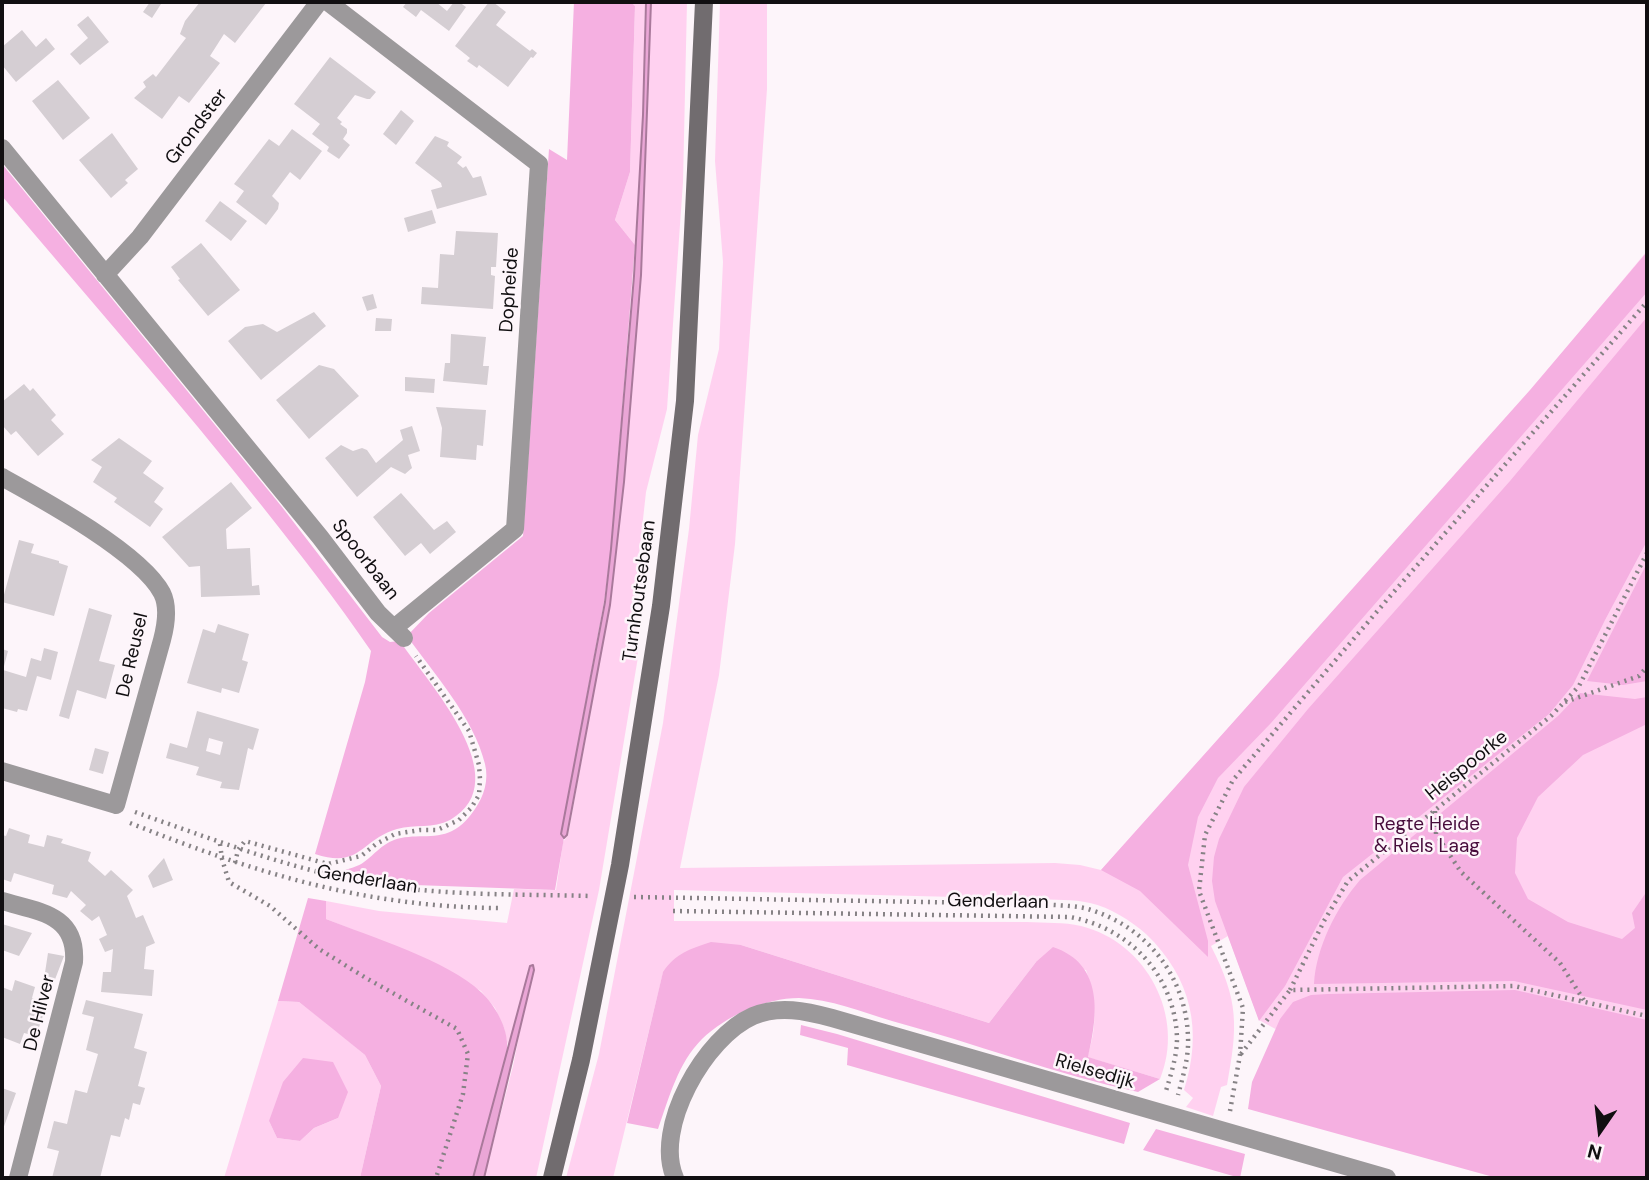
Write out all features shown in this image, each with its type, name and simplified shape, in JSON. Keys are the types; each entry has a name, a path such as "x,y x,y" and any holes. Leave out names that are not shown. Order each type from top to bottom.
{"main road":[{"name":"Turnhoutsebaan","path":"552,1178 581,1060 620,865 661,606 685,401 704,2"}],"street":[{"name":"Grondster","path":"105,275 140,237 319,2"},
{"name":"Dopheide","path":"328,2 539,164 515,529 399,633"},
{"name":"Spoorbaan","path":"2,148 320,537 378,613 399,633"},
{"name":"De Reusel","path":"2,477 54,505 113,546 139,566 162,594 166,607 166,625 116,804"},
{"path":"2,771 116,804"},
{"name":"De Hilver","path":"2,901 55,918 72,935 75,945 74,962 18,1178"},
{"name":"Rielsedijk","path":"675,1178 669,1161 676,1117 689,1083 707,1055 735,1027 752,1017 790,1009 832,1018 1387,1178"}],"path":[{"path":"1226,1132 1240,1055 1242,1008 1199,891 1205,835 1233,780 1647,302"},
{"name":"Heispoorke","path":"1240,1055 1290,989 1348,881 1552,715 1579,686 1647,553"},
{"path":"238,850 245,841 328,864 361,856 395,834 437,830 459,820 471,808 479,794 481,779 469,731 399,633"},
{"path":"1564,702 1639,677 1647,667"},
{"path":"116,804 238,850 370,883 448,892 593,896"},
{"path":"1435,810 1436,834 1461,873 1560,963 1586,1002"},
{"path":"220,844 229,882 270,906 319,948 457,1029 468,1054 463,1094 436,1178"},
{"name":"Genderlaan","path":"238,850 234,863 317,887 447,906 498,908"},
{"path":"634,897 1044,904 1089,909 1100,913 1122,922 1145,940 1164,961 1186,1008 1186,1060 1167,1114"},
{"name":"Genderlaan","path":"673,911 1070,917 1103,926 1121,936 1143,955 1154,968 1170,998 1177,1040 1167,1114"},
{"path":"1290,989 1514,986 1647,1016"}],"green space":[{"path":"574,2 631,2 635,6 630,172 615,220 635,245 611,549 604,602 561,835 564,838 555,890 415,885 345,870 362,863 394,840 445,834 456,829 473,812 485,788 485,764 472,730 452,697 407,636 429,613 523,536 549,149 567,160"},
{"path":"631,2 645,2 643,118 635,245 615,220 630,172 635,6"},
{"path":"651,2 687,2 683,182 667,409 646,492 635,592 638,657 599,890 536,1178 484,1178 513,1066 533,965 530,967 508,1046 495,1008 481,991 414,954 326,919 326,901 379,911 507,923 514,889 556,890 610,605 624,482 641,275"},
{"name":"Regte Heide & Riels Laag","path":"720,2 767,2 767,89 735,544 719,675 680,868 1055,863 1101,870 1531,390 1647,251 1647,1178 1281,1032 1259,1020 1228,936 1211,946 1227,983 1234,1014 1233,1046 1227,1085 1221,1087 1213,1116 1186,1107 1193,1098 1184,1090 1193,1047 1189,1006 1183,987 1162,951 1146,934 1113,911 1098,905 1064,900 674,890 674,921 1027,922 1081,926 1104,935 1125,948 1142,965 1155,985 1164,1008 1168,1031 1167,1055 1160,1079 1087,1057 1093,1035 1094,1013 1086,970 1036,962 989,1023 741,945 663,973 613,1178 566,1178 599,1054 663,723 689,529 698,435 719,349 723,262 715,161"},
{"path":"2,164 282,507 382,637 390,642 400,641 446,705 472,756 475,781 469,802 450,820 397,829 351,856 330,858 315,854 365,682 371,651 230,466 2,196"},
{"path":"1647,252 1647,292 1271,723 1218,778 1198,817 1188,865 1208,941 1208,957 1140,891 1101,870 1530,390"},
{"path":"1647,317 1647,541 1573,685 1549,714 1343,877 1285,986 1259,1021 1215,901 1212,881 1219,839 1244,787 1308,709 1510,481"},
{"path":"1647,563 1647,681 1623,685 1587,681"},
{"path":"1580,693 1635,699 1647,697 1647,724 1583,755 1538,797 1517,838 1515,873 1528,899 1568,922 1622,939 1635,928 1632,913 1645,894 1647,895 1647,1010 1514,981 1314,984 1319,957 1329,929 1360,880 1558,716"},
{"path":"308,898 326,901 326,919 408,950 449,970 481,992 496,1010 506,1033 505,1064 473,1178 360,1178 381,1086 365,1055 299,1002 278,1001"},
{"path":"711,942 741,945 989,1023 1036,962 1053,947 1070,955 1081,965 1089,978 1095,1008 1088,1057 1160,1079 1138,1092 834,1003 786,999 760,1005 734,1016 702,1039 680,1070 658,1129 627,1123 663,972 678,956"},
{"path":"1515,990 1647,1020 1647,1178 1497,1178 1248,1109 1252,1082 1280,1019 1293,1002 1311,995 1328,994"},
{"path":"278,1001 299,1002 365,1055 381,1086 360,1178 224,1178","holes":["338,1118 314,1128 300,1141 277,1138 269,1121"]},
{"path":"801,1025 1130,1123 1124,1144 847,1065 848,1048 800,1035"},
{"path":"303,1058 333,1062 348,1092 338,1118 314,1128 300,1141 277,1138 269,1121 283,1082"},
{"path":"1156,1129 1245,1154 1240,1178 1143,1150"}],"shaded area":[{"path":"646,2 651,2 641,275 624,482 610,605 567,835 564,838 561,834 605,602 611,549 634,276"},
{"path":"533,965 484,1178 473,1178 530,966"}],"building":[{"path":"150,2 161,4 152,18 143,12"},
{"path":"200,2 266,3 235,43 224,34 210,56 220,63 189,103 179,96 162,119 134,98 146,87 143,82 153,74 156,77 186,38 180,34 185,21"},
{"path":"407,2 436,2 447,11 454,2 466,7 449,31 421,10 416,17 403,7"},
{"path":"489,2 506,12 496,25 530,51 532,49 537,53 508,87 479,65 477,68 467,61 470,58 455,46"},
{"path":"88,16 109,42 80,65 70,54 88,38 77,25"},
{"path":"22,30 36,47 46,38 55,49 16,82 2,65 2,47"},
{"path":"330,57 376,92 370,99 355,95 337,118 347,129 343,139 350,145 339,159 327,151 329,147 312,134 320,124 294,104"},
{"path":"58,80 90,118 63,140 32,101"},
{"path":"401,110 414,121 396,145 383,134"},
{"path":"292,129 322,151 300,180 290,172 272,196 279,203 278,209 266,225 236,202 244,191 234,184 269,139 279,146"},
{"path":"112,133 138,169 125,180 128,183 111,198 79,160"},
{"path":"435,136 449,142 447,146 462,157 457,163 463,168 466,166 473,178 481,176 487,195 437,209 431,190 442,187 441,183 415,163"},
{"path":"220,201 247,221 231,241 205,221"},
{"path":"432,210 436,223 408,232 404,218"},
{"path":"456,231 498,233 496,267 491,267 491,275 495,276 493,309 421,304 422,287 438,288 440,254 454,255"},
{"path":"201,243 240,290 208,316 178,280 180,279 171,267"},
{"path":"373,294 377,308 367,311 362,297"},
{"path":"314,312 326,326 261,380 228,341 245,327 263,324 277,332"},
{"path":"376,318 392,319 391,331 375,331"},
{"path":"451,334 486,337 483,366 489,366 487,385 443,381 445,363 450,363"},
{"path":"319,365 334,369 359,396 309,439 276,400"},
{"path":"405,377 435,379 434,393 405,391"},
{"path":"24,384 30,391 33,388 56,415 51,420 64,434 38,456 16,431 11,435 2,425 2,402"},
{"path":"436,407 486,410 483,446 477,445 476,460 440,457 442,428"},
{"path":"412,426 420,451 408,455 412,468 405,474 391,467 357,497 325,458 341,445 353,451 362,448 367,450 376,463 403,440 400,430"},
{"path":"119,438 152,461 143,473 164,488 154,502 163,509 150,527 114,502 117,498 93,482 102,467 91,460"},
{"path":"231,482 252,508 226,529 227,549 250,548 252,586 259,585 260,595 201,597 200,566 189,567 162,537"},
{"path":"401,493 434,530 447,521 456,532 430,554 421,543 405,556 373,517"},
{"path":"19,540 34,544 31,553 68,566 54,616 2,602"},
{"path":"89,608 112,615 99,661 115,665 106,699 77,690 69,719 59,716"},
{"path":"218,624 249,634 242,660 248,662 239,693 222,688 221,693 187,683 203,629 215,633"},
{"path":"44,648 58,652 51,680 37,676 27,711 18,709 17,712 2,708 2,649 8,651 3,670 26,677 31,658 41,661"},
{"path":"197,711 259,729 253,750 248,748 239,790 220,788 222,782 196,775 199,767 166,758 170,743 187,748","holes":["209,738 223,742 220,755 206,751"]},
{"path":"95,748 109,752 103,774 89,770"},
{"path":"9,828 30,835 28,843 44,847 47,835 63,839 61,843 91,852 88,861 105,876 111,870 133,890 127,896 136,918 143,915 155,943 146,947 144,969 154,970 152,996 101,992 103,972 111,972 113,949 105,952 99,939 107,935 99,916 92,921 80,911 86,905 71,891 67,898 52,894 54,885 14,873 11,882 2,879 2,835 6,836"},
{"path":"164,858 173,880 153,888 148,876"},
{"path":"2,924 32,933 19,956 2,950"},
{"path":"48,953 64,956 54,982 44,979"},
{"path":"15,980 35,987 32,998 47,1004 36,1036 24,1033 20,1044 2,1037 2,987 12,991"},
{"path":"86,1000 143,1014 134,1048 147,1052 138,1086 145,1088 140,1105 133,1103 129,1120 125,1118 120,1137 111,1135 100,1178 52,1178 59,1151 47,1148 54,1121 67,1124 75,1090 87,1093 98,1054 86,1050 94,1017 82,1014"},
{"path":"2,1088 16,1093 2,1132"}]}
